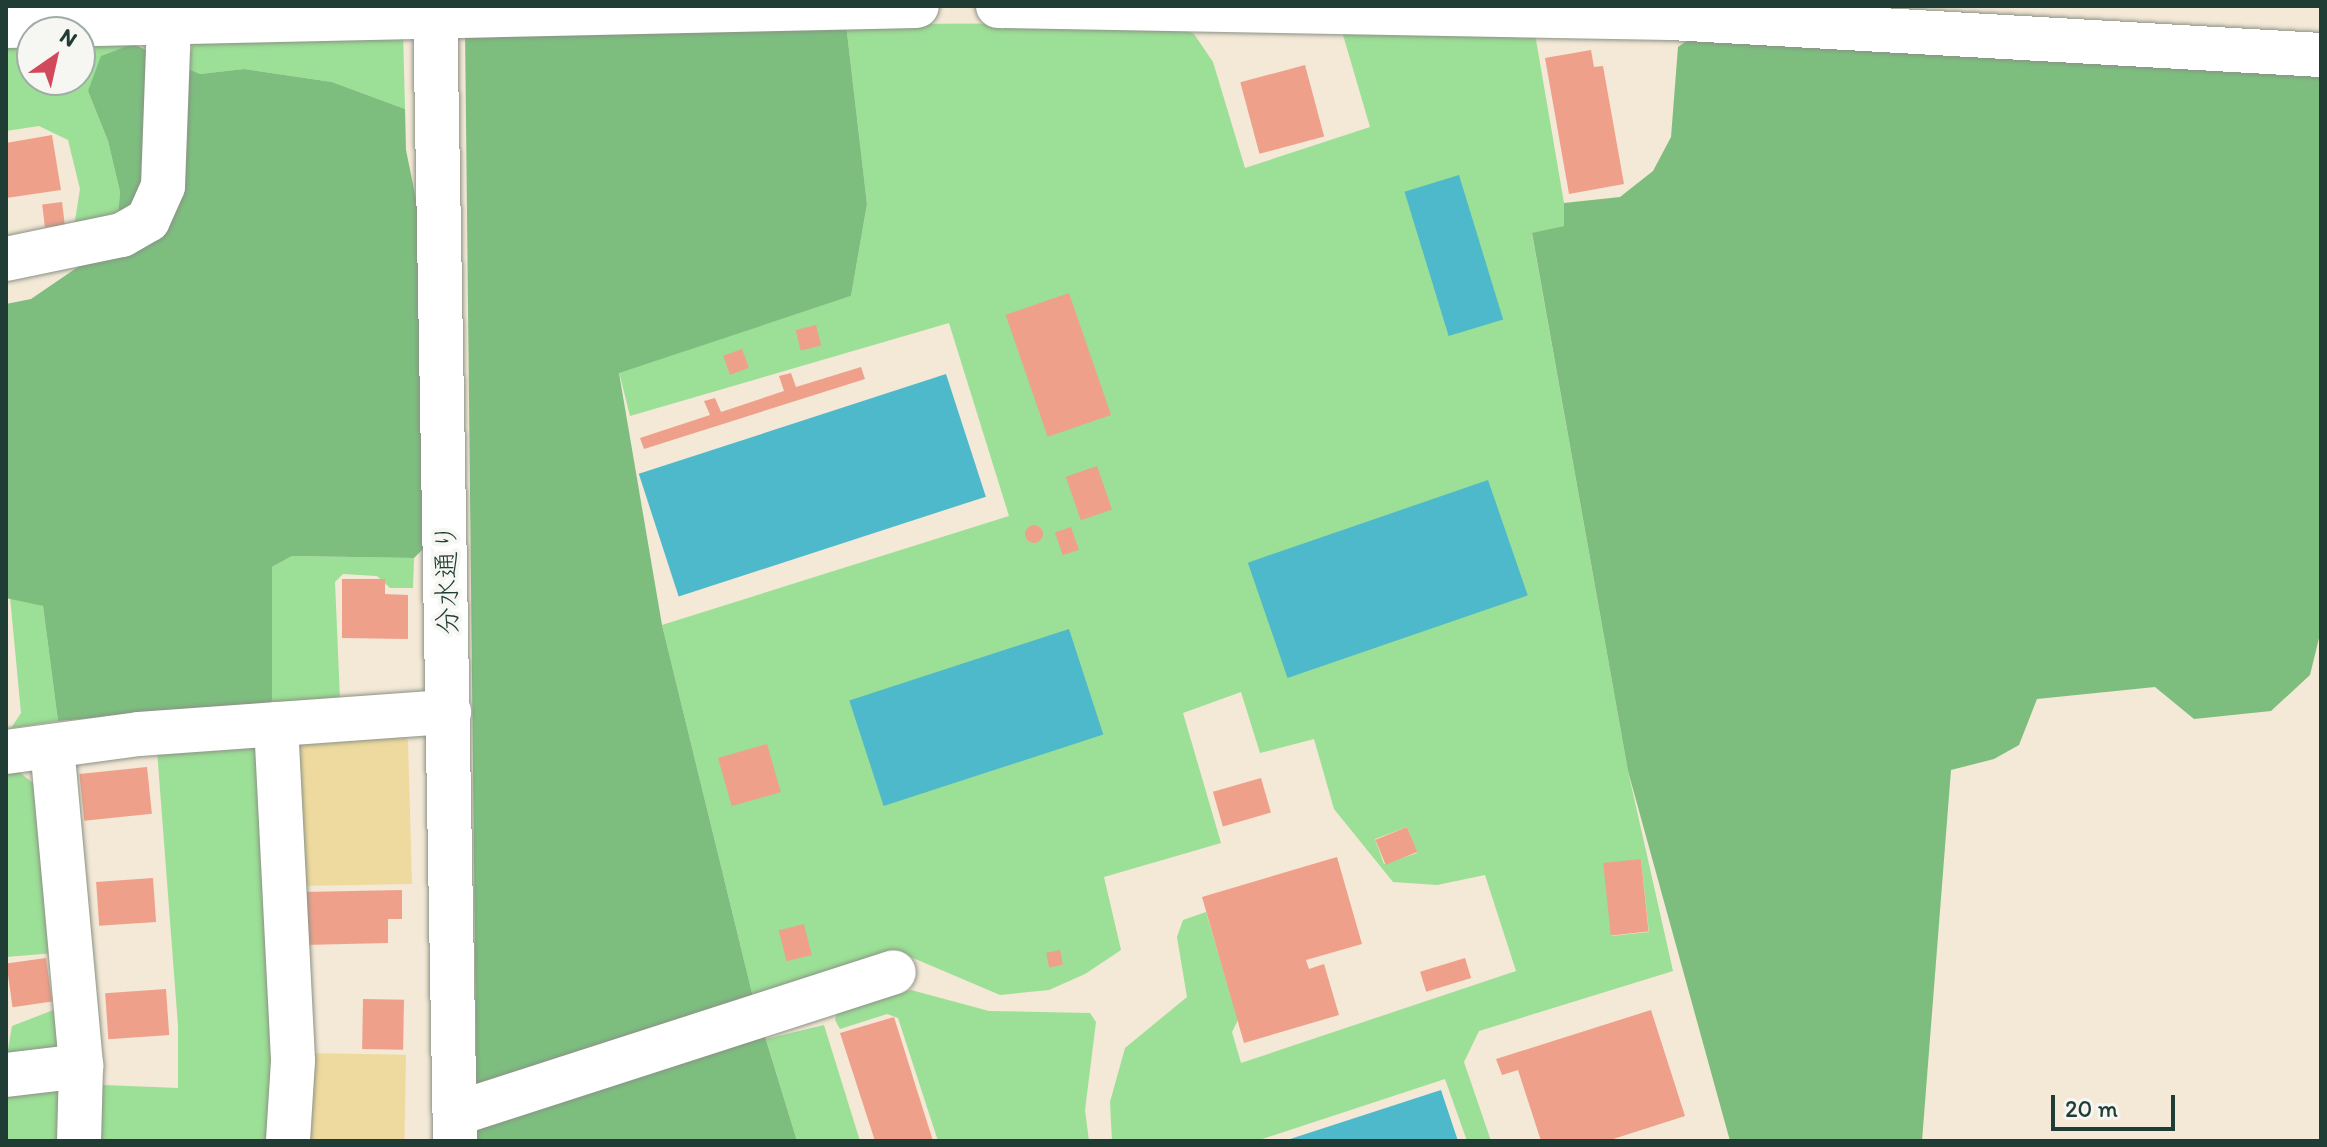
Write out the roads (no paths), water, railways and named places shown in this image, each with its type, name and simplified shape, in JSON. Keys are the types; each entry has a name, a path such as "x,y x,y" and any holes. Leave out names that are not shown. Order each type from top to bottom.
{"street":[{"path":"6,26 435,12 917,6"},
{"path":"998,6 1671,18 2321,55"},
{"name":"分水通り","path":"435,12 455,1128"},
{"path":"6,259 122,235 148,220 163,186 169,22"},
{"path":"6,752 139,734 449,712"},
{"path":"276,724 293,1061 288,1141"},
{"path":"52,746 81,1066 79,1141"},
{"path":"455,1128 894,972"},
{"path":"6,1075 81,1066"}],"water":[{"path":"1459,175 1503,319 1449,336 1404,192"},
{"path":"946,374 986,497 679,596 639,474"},
{"path":"1488,480 1528,595 1288,678 1248,563"},
{"path":"1069,629 1103,735 884,806 849,700"},
{"path":"1441,1090 1458,1141 1284,1141"}]}
